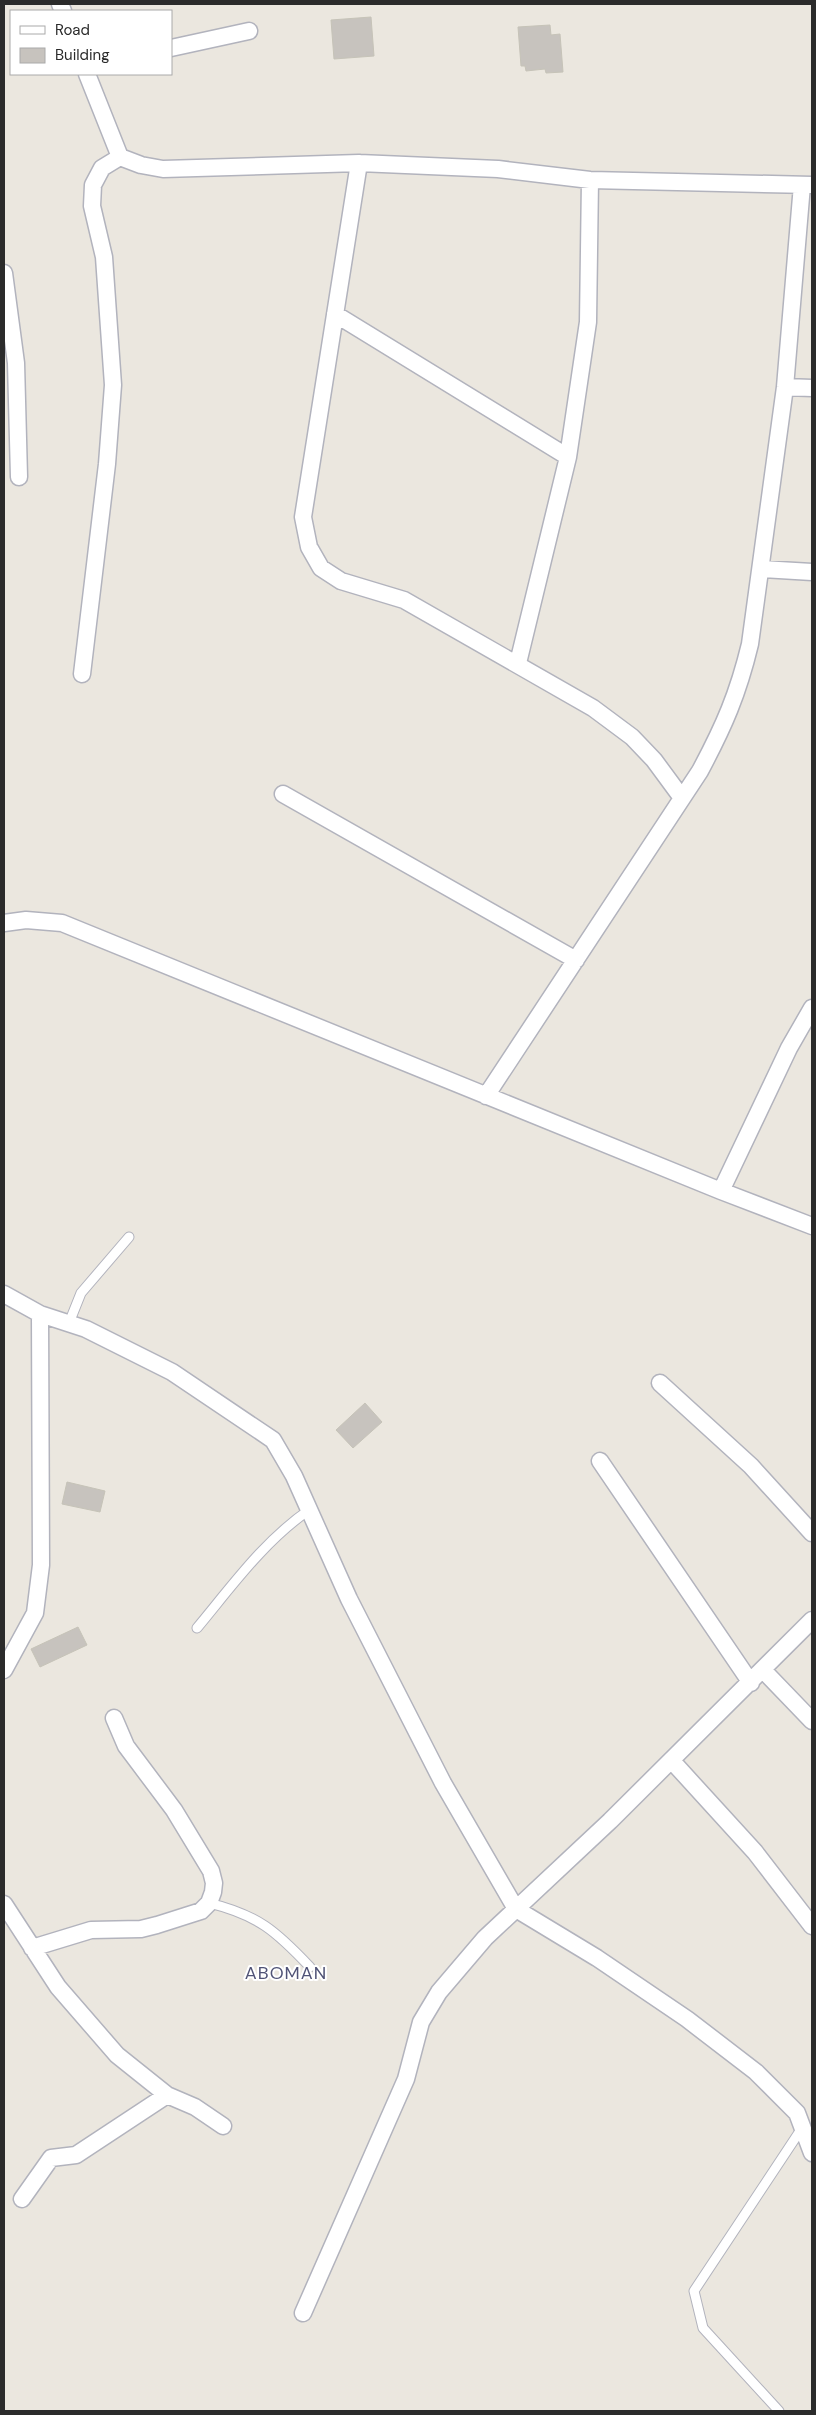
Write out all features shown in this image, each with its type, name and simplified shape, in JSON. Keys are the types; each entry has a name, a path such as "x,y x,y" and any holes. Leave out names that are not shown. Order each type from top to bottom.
{"street":[{"path":"172,48 249,31"},
{"path":"87,75 120,156 141,165 163,169 359,163 498,168 590,180 807,185 785,387 761,569 750,644 740,684 725,724 700,771 486,1096"},
{"path":"82,674 107,464 113,385 104,257 92,206 93,186 102,168 120,156"},
{"path":"359,163 303,517 309,547 321,568 340,581 404,600 518,663 593,708 632,737 654,760 682,798"},
{"path":"518,663 568,457 588,322 590,180"},
{"path":"4,274 16,363 18,477"},
{"path":"335,314 568,457"},
{"path":"785,387 812,388"},
{"path":"761,569 812,572"},
{"path":"283,794 576,960"},
{"path":"4,923 26,920 62,923 486,1096 812,1226"},
{"path":"722,1191 789,1048 812,1008"},
{"path":"4,1294 40,1314 86,1329 172,1372 273,1440 294,1476 349,1599 434,1765 516,1909 597,1958 687,2019 756,2072 797,2113 812,2153"},
{"path":"4,1670 35,1613 42,1565 40,1314"},
{"path":"660,1383 751,1466 812,1533"},
{"path":"600,1461 750,1683"},
{"path":"303,2313 406,2079 422,2022 439,1992 485,1938 672,1761 812,1620"},
{"path":"763,1670 812,1721"},
{"path":"32,1948 91,1930 141,1929 157,1925 201,1910 209,1903 214,1883 211,1871 174,1810 126,1746 114,1718"},
{"path":"672,1761 755,1852 812,1926"},
{"path":"4,1904 58,1987 117,2055 167,2095 195,2107 224,2126"},
{"path":"22,2199 51,2158 76,2155 167,2095"}],"lane":[{"path":"69,1323 81,1293 129,1237"},
{"path":"197,1628 260,1551 279,1532 310,1510"},
{"path":"209,1903 245,1914 280,1935 310,1967"},
{"path":"779,2411 703,2328 694,2291 803,2128"}],"building":[{"path":"371,17 374,56 334,59 331,20"},
{"path":"550,25 551,35 560,34 563,72 546,73 545,69 526,71 525,66 521,66 518,27"},
{"path":"365,1403 382,1422 353,1448 336,1430"},
{"path":"67,1482 105,1491 100,1512 62,1504"},
{"path":"78,1627 87,1645 40,1667 31,1649"}],"district":[{"name":"ABOMAN","path":"286,1973"}]}
